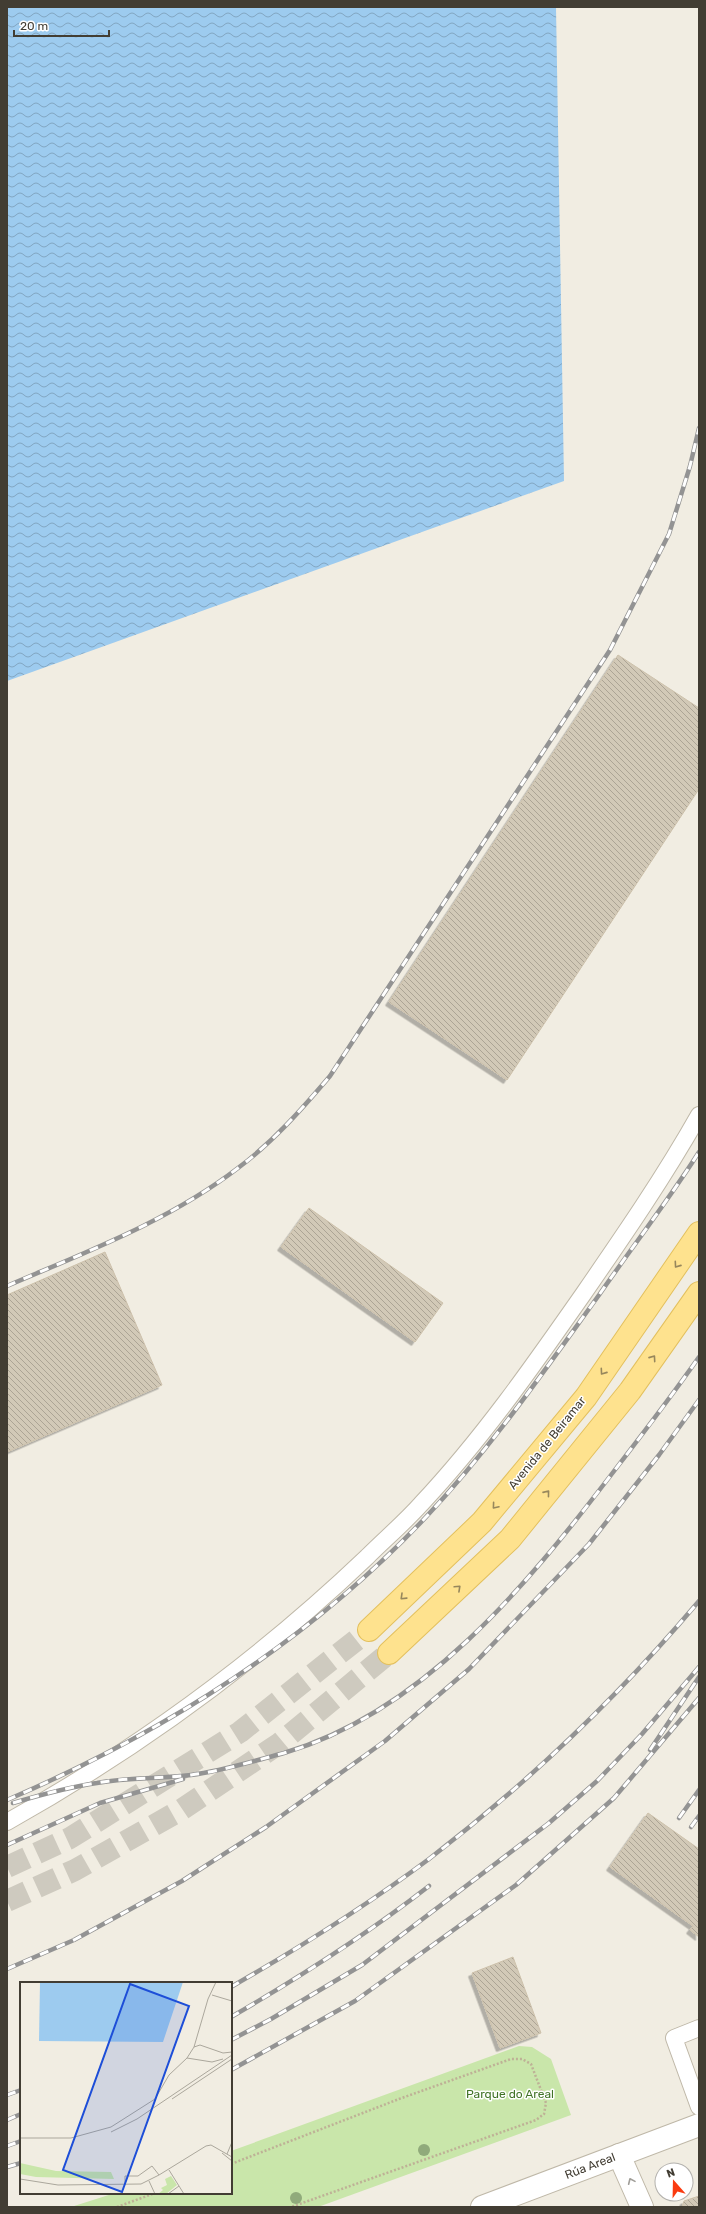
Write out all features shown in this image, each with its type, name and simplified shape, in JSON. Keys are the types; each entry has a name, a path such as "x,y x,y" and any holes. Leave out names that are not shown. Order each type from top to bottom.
{"main road":[{"name":"Avenida de Beiramar","path":"369,1630 487,1516 586,1397 699,1233"},
{"path":"389,1653 510,1539 630,1391 699,1293"}],"street":[{"name":"Rúa Areal","path":"482,2207 699,2125"},
{"path":"619,2155 642,2207"}],"lane":[{"path":"7,1822 64,1790 180,1712 288,1629 420,1506 467,1452 516,1389 671,1166 699,1116"},
{"path":"699,2028 674,2038 699,2107"}],"path":[{"path":"232,2164 399,2099 511,2059 522,2059 531,2064 546,2104 544,2114 536,2120 291,2207"},
{"path":"117,2207 152,2194"}],"green space":[{"name":"Parque do Areal","path":"519,2046 532,2047 551,2059 571,2115 318,2207 71,2207 112,2194 232,2194 232,2151"}],"water":[{"path":"7,7 556,7 564,481 7,681"}],"building":[{"path":"618,655 699,708 699,789 507,1080 389,1002"},
{"path":"309,1208 443,1303 415,1342 281,1247"},
{"path":"105,1252 162,1385 7,1452 7,1295"},
{"path":"648,1813 699,1849 699,1937 690,1930 693,1926 610,1867"},
{"path":"513,1957 541,2033 500,2048 472,1973"},
{"path":"699,2196 699,2207 682,2207 684,2202 694,2202 694,2198"}],"tunnel":[{"path":"7,1867 70,1838 240,1732 369,1630"},
{"path":"7,1901 75,1870 181,1810 280,1743 389,1653"}],"railway":[{"path":"7,1286 97,1248 155,1220 212,1187 251,1158 275,1136 298,1113 330,1076 610,650 669,534 690,466 699,428"},
{"path":"7,1800 65,1774 122,1745 177,1714 231,1680 283,1643 333,1604 381,1562 450,1491 495,1436 599,1295 699,1152"},
{"path":"13,1803 55,1792 109,1781 191,1775 238,1766 284,1753 334,1734 382,1708 426,1676 468,1640 507,1601 544,1560 578,1517 678,1387 699,1357"},
{"path":"7,1969 74,1940 182,1881 266,1827 385,1741 469,1669 589,1544 659,1455 699,1400"},
{"path":"232,1986 307,1942 357,1910 429,1859 466,1830 571,1738 637,1671 699,1601"},
{"path":"232,2039 271,2019 362,1965 549,1823 597,1781 642,1734 699,1667"},
{"path":"650,1750 699,1677"},
{"path":"232,2069 355,2001 516,1885 614,1798 699,1698"},
{"path":"7,1845 100,1803 183,1779"},
{"path":"679,1818 699,1790"},
{"path":"691,1827 699,1816"},
{"path":"232,2016 332,1955 381,1922 429,1886"},
{"path":"7,2095 20,2090"},
{"path":"7,2120 20,2114"},
{"path":"7,2146 20,2141"},
{"path":"7,2167 20,2163"}]}
